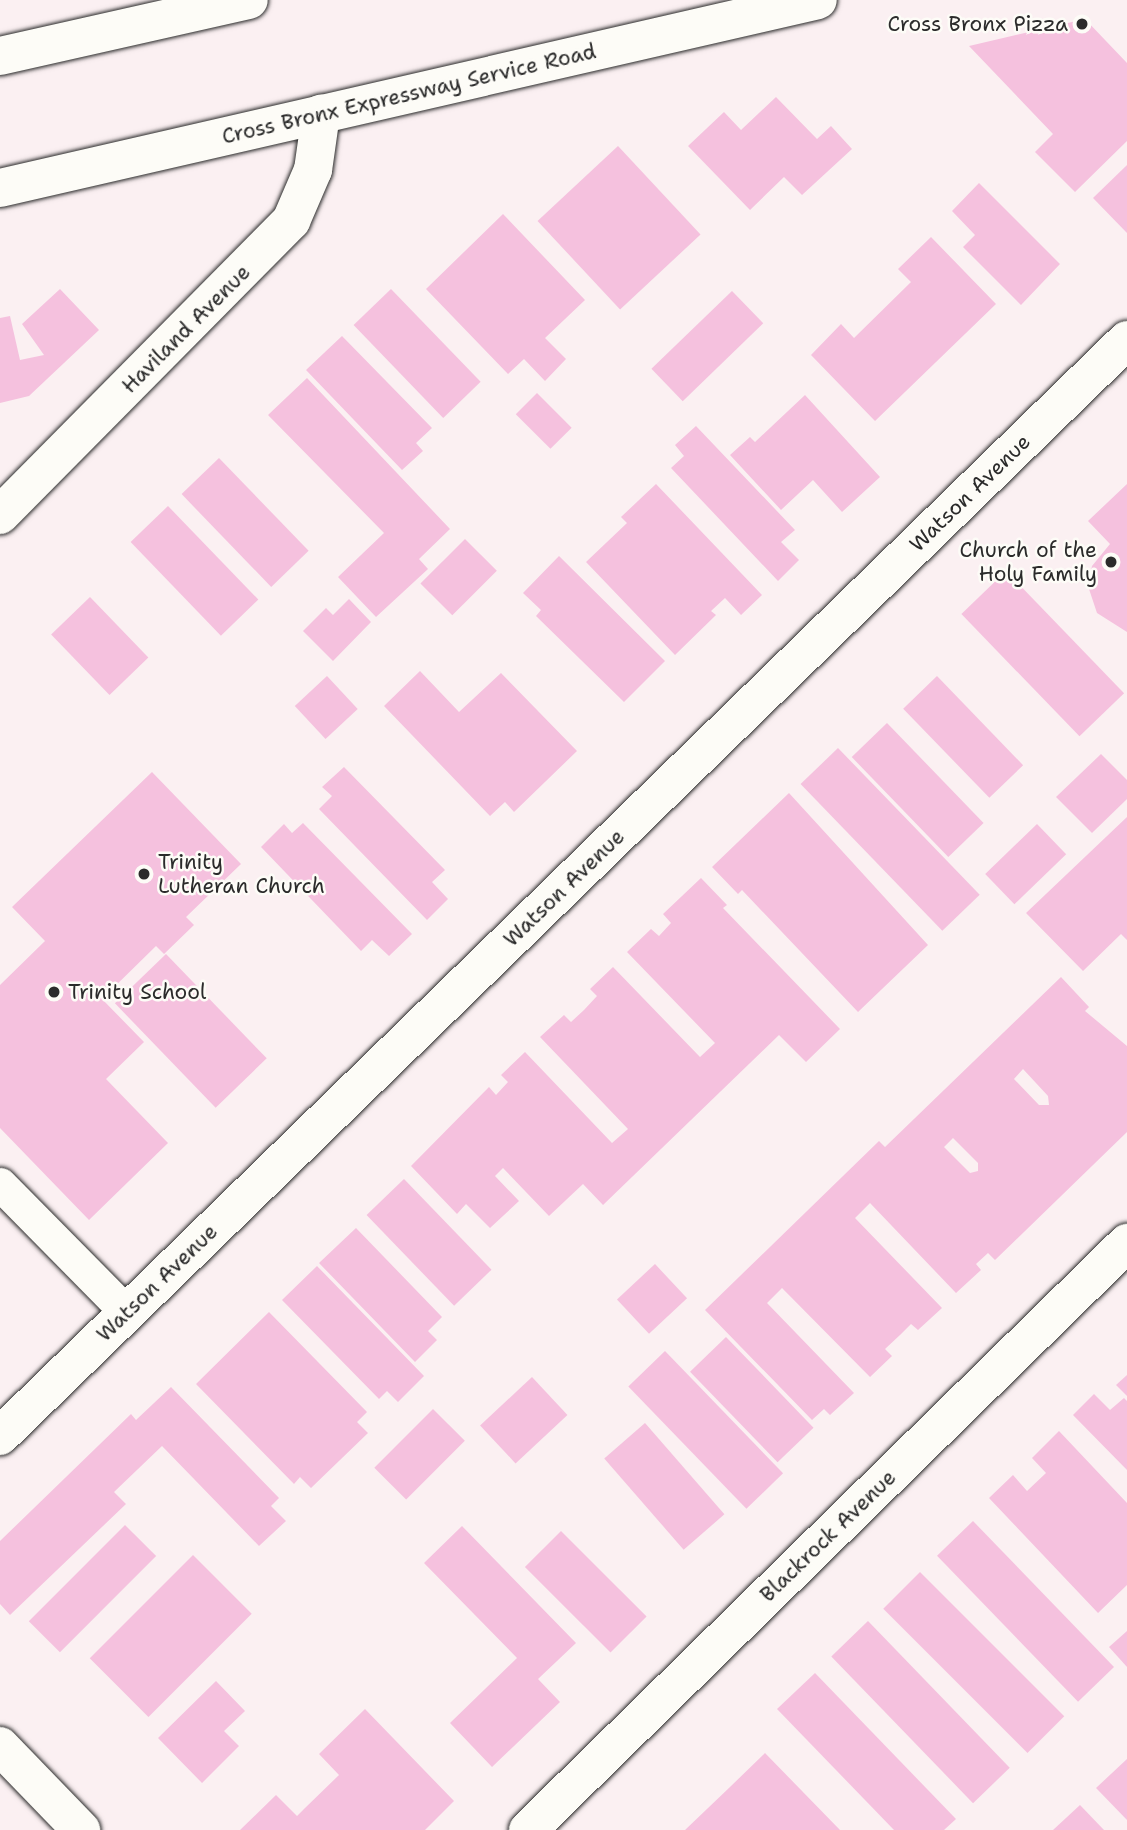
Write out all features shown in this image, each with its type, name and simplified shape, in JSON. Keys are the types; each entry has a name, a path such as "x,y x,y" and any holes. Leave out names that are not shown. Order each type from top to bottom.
{"main road":[{"path":"0,56 249,0"},
{"name":"Cross Bronx Expressway Service Road","path":"0,188 818,0"},
{"name":"Haviland Avenue","path":"0,515 291,221 313,170 321,114"},
{"name":"Watson Avenue","path":"0,1436 1127,341"},
{"name":"Blackrock Avenue","path":"528,1830 1127,1243"},
{"path":"0,1746 81,1830"}],"lane":[{"path":"0,1184 127,1313"}],"building":[{"path":"1085,19 1127,63 1127,141 1075,192 1035,152 1053,134 969,46"},
{"path":"776,97 817,139 831,126 852,149 802,195 784,177 750,210 688,146 724,112 741,130"},
{"path":"618,146 701,234 620,310 538,221"},
{"path":"1127,165 1127,233 1093,198"},
{"path":"979,183 1060,264 1021,305 963,247 975,235 952,211"},
{"path":"503,214 585,300 545,338 566,359 545,381 524,359 508,374 426,289"},
{"path":"931,237 996,304 875,421 811,355 841,324 854,338 911,282 898,269"},
{"path":"60,289 99,330 29,396 0,403 0,318 10,316 20,360 44,355 22,324"},
{"path":"391,289 481,382 443,418 354,325"},
{"path":"732,291 763,323 683,401 651,369"},
{"path":"342,336 432,428 416,443 423,451 402,470 306,370"},
{"path":"307,378 450,529 419,559 428,569 376,617 338,577 384,533 268,415"},
{"path":"537,393 572,428 550,449 516,414"},
{"path":"805,395 880,477 842,512 813,480 781,510 730,455 750,437 755,442"},
{"path":"696,426 795,530 781,542 799,560 778,581 671,468 684,456 675,445"},
{"path":"219,458 309,551 271,587 182,494"},
{"path":"656,484 762,595 741,615 725,598 711,611 716,615 675,655 586,562 627,523 621,517"},
{"name":"Church of the Holy Family","path":"1127,484 1127,632 1097,613 1088,586 1092,566 1110,544 1088,521"},
{"path":"168,506 258,600 221,636 131,542"},
{"path":"465,539 497,571 452,615 420,584"},
{"path":"559,556 665,661 624,702 536,616 541,610 523,593"},
{"path":"1006,571 1124,693 1079,736 961,614"},
{"path":"90,597 148,657 110,695 51,635"},
{"path":"349,599 371,622 333,661 303,631 326,608 333,615"},
{"path":"420,671 459,712 501,673 577,751 514,812 505,802 490,816 384,706"},
{"path":"327,676 358,709 326,739 295,706"},
{"path":"937,676 1023,765 989,798 903,709"},
{"path":"887,723 984,823 948,857 852,757"},
{"path":"838,748 980,895 942,931 801,784"},
{"path":"1101,754 1127,780 1127,799 1092,833 1056,797"},
{"path":"344,767 445,870 432,882 448,899 427,920 319,809 332,796 322,787"},
{"name":"Trinity School","path":"152,772 241,864 186,917 194,925 164,954 156,946 102,999 144,1042 106,1079 168,1143 89,1220 0,1128 0,985 45,941 12,907"},
{"path":"789,793 928,945 858,1012 742,890 738,894 712,867"},
{"path":"1127,817 1127,940 1121,934 1083,971 1026,913"},
{"path":"303,823 412,934 389,956 372,940 361,951 261,847 284,824 292,833"},
{"path":"1037,824 1066,854 1014,904 985,874"},
{"path":"701,878 727,905 723,908 840,1029 806,1062 779,1035 603,1205 583,1184 549,1216 503,1168 495,1176 519,1201 490,1228 466,1204 457,1214 411,1166 489,1087 496,1095 508,1082 501,1075 525,1052 612,1143 628,1129 540,1037 564,1015 571,1022 584,1010 597,996 590,989 613,967 700,1057 715,1043 627,952 651,929 659,936 671,923 663,914"},
{"path":"166,954 267,1058 216,1108 115,1003"},
{"path":"1061,977 1089,1007 1085,1011 1127,1046 1127,1132 995,1260 988,1253 976,1264 981,1270 956,1293 870,1203 855,1218 942,1308 918,1330 911,1324 885,1349 892,1356 870,1377 782,1288 767,1303 854,1393 830,1415 824,1409 812,1420 705,1310 879,1141 885,1147","holes":["1023,1069 1048,1096 1049,1105 1039,1105 1014,1079","953,1138 978,1163 978,1171 970,1173 944,1147"]},
{"path":"404,1179 492,1270 454,1306 367,1215"},
{"path":"356,1228 442,1317 428,1331 437,1340 415,1362 319,1263"},
{"path":"655,1264 687,1298 649,1334 617,1299"},
{"path":"317,1266 424,1376 398,1402 387,1391 379,1399 282,1300"},
{"path":"269,1312 367,1412 357,1422 368,1433 311,1488 300,1477 294,1484 196,1384"},
{"path":"726,1337 814,1428 778,1462 690,1372"},
{"path":"665,1351 783,1473 746,1509 628,1386"},
{"path":"1127,1375 1127,1396 1116,1385"},
{"path":"532,1377 567,1415 516,1463 480,1425"},
{"path":"171,1387 279,1498 271,1506 286,1521 259,1546 162,1446 114,1492 126,1504 10,1615 0,1604 0,1541 131,1414 136,1420"},
{"path":"1094,1394 1110,1410 1124,1398 1127,1401 1127,1470 1073,1415"},
{"path":"433,1409 465,1441 406,1500 374,1468"},
{"path":"645,1423 724,1514 684,1550 604,1458"},
{"path":"1059,1431 1127,1503 1127,1585 1098,1613 989,1498 1013,1475 1027,1491 1046,1473 1032,1458"},
{"path":"973,1521 1114,1667 1078,1702 937,1556"},
{"path":"125,1525 156,1556 60,1652 29,1621"},
{"path":"462,1526 576,1643 538,1679 560,1702 492,1767 450,1723 517,1658 424,1563"},
{"path":"561,1531 647,1617 610,1653 525,1567"},
{"path":"193,1555 252,1614 148,1717 90,1658"},
{"path":"920,1572 1064,1716 1027,1753 883,1609"},
{"path":"868,1621 1010,1768 973,1803 831,1656"},
{"path":"1127,1631 1127,1667 1109,1647"},
{"path":"815,1673 956,1819 944,1830 894,1830 777,1709"},
{"path":"216,1681 245,1711 224,1731 239,1746 202,1783 158,1738"},
{"path":"365,1709 454,1801 425,1830 240,1830 276,1795 297,1816 339,1775 319,1754"},
{"path":"765,1753 840,1830 685,1830 730,1787"},
{"path":"1127,1759 1127,1820 1096,1788"},
{"path":"1080,1805 1104,1830 1053,1830"}],"place":[{"name":"Cross Bronx Pizza","path":"1082,24"},
{"name":"Church of the Holy Family","path":"1111,562"},
{"name":"Trinity Lutheran Church","path":"144,874"},
{"name":"Trinity School","path":"54,992"}]}
